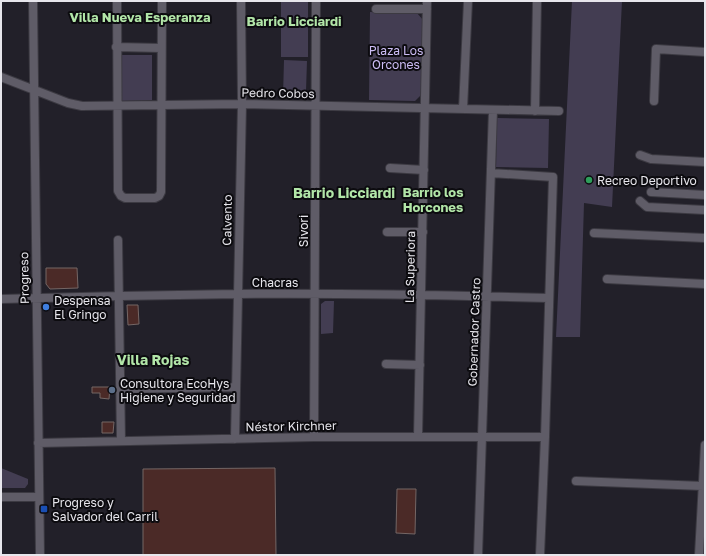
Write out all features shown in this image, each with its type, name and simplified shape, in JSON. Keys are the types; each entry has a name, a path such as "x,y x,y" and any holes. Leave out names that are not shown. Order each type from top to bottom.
{"street":[{"name":"Progreso","path":"33,1 38,497 40,555"},
{"path":"117,1 116,47 118,191 121,196 125,198 155,198 159,196 161,192 162,1"},
{"name":"Calvento","path":"235,439 242,104 241,1"},
{"name":"Sivori","path":"314,437 316,1"},
{"path":"463,109 468,1"},
{"path":"535,111 537,1"},
{"path":"376,8 427,5"},
{"name":"La Superiora","path":"418,437 427,5"},
{"path":"116,47 161,48"},
{"path":"654,101 656,49 705,52"},
{"name":"Pedro Cobos","path":"1,77 68,103 82,106 242,104 559,111"},
{"name":"Gobernador Castro","path":"478,555 493,110"},
{"path":"640,155 651,159 705,162"},
{"path":"390,168 424,170"},
{"path":"491,173 553,177 540,555"},
{"path":"651,192 705,196"},
{"path":"640,201 647,207 705,210"},
{"path":"387,232 423,232"},
{"path":"594,233 705,238"},
{"path":"118,240 121,441"},
{"path":"607,279 705,284"},
{"name":"Chacras","path":"1,298 237,294 422,295 549,298"},
{"path":"386,364 420,365"},
{"path":"120,389 236,386"},
{"name":"Néstor Kirchner","path":"38,443 314,437 545,437"},
{"path":"699,555 705,445"},
{"path":"576,481 703,486"},
{"path":"1,497 38,497"}],"green space":[{"path":"281,1 308,1 308,57 281,57"},
{"name":"Recreo Deportivo","path":"572,1 622,1 612,207 584,203 580,337 556,337"},
{"name":"Plaza Los Orcones","path":"370,12 417,13 423,20 422,94 415,101 369,100"},
{"path":"119,55 152,55 152,100 119,101"},
{"path":"284,60 307,61 306,91 303,96 283,96"},
{"path":"497,118 549,119 548,168 496,167"},
{"path":"325,301 334,301 333,333 321,334 321,304"},
{"path":"1,468 28,479 28,484 25,488 1,488"}],"building":[{"path":"46,268 77,268 78,288 50,289 46,284"},
{"path":"127,305 138,305 139,324 128,325"},
{"path":"92,387 110,387 109,399 100,398 100,393 92,393"},
{"path":"102,422 114,422 113,433 102,433"},
{"path":"275,468 276,555 143,555 143,469"},
{"path":"397,489 416,489 415,534 396,533"}],"place":[{"name":"Recreo Deportivo","path":"589,180"},
{"name":"Despensa El Gringo","path":"46,307"},
{"name":"Consultora EcoHys Higiene y Seguridad","path":"112,390"},
{"name":"Progreso y Salvador del Carril","path":"44,509"}],"district":[{"name":"Villa Nueva Esperanza","path":"140,17"},
{"name":"Barrio Licciardi","path":"294,21"},
{"name":"Barrio Licciardi","path":"344,192"},
{"name":"Barrio los Horcones","path":"433,200"},
{"name":"Villa Rojas","path":"153,359"}]}
